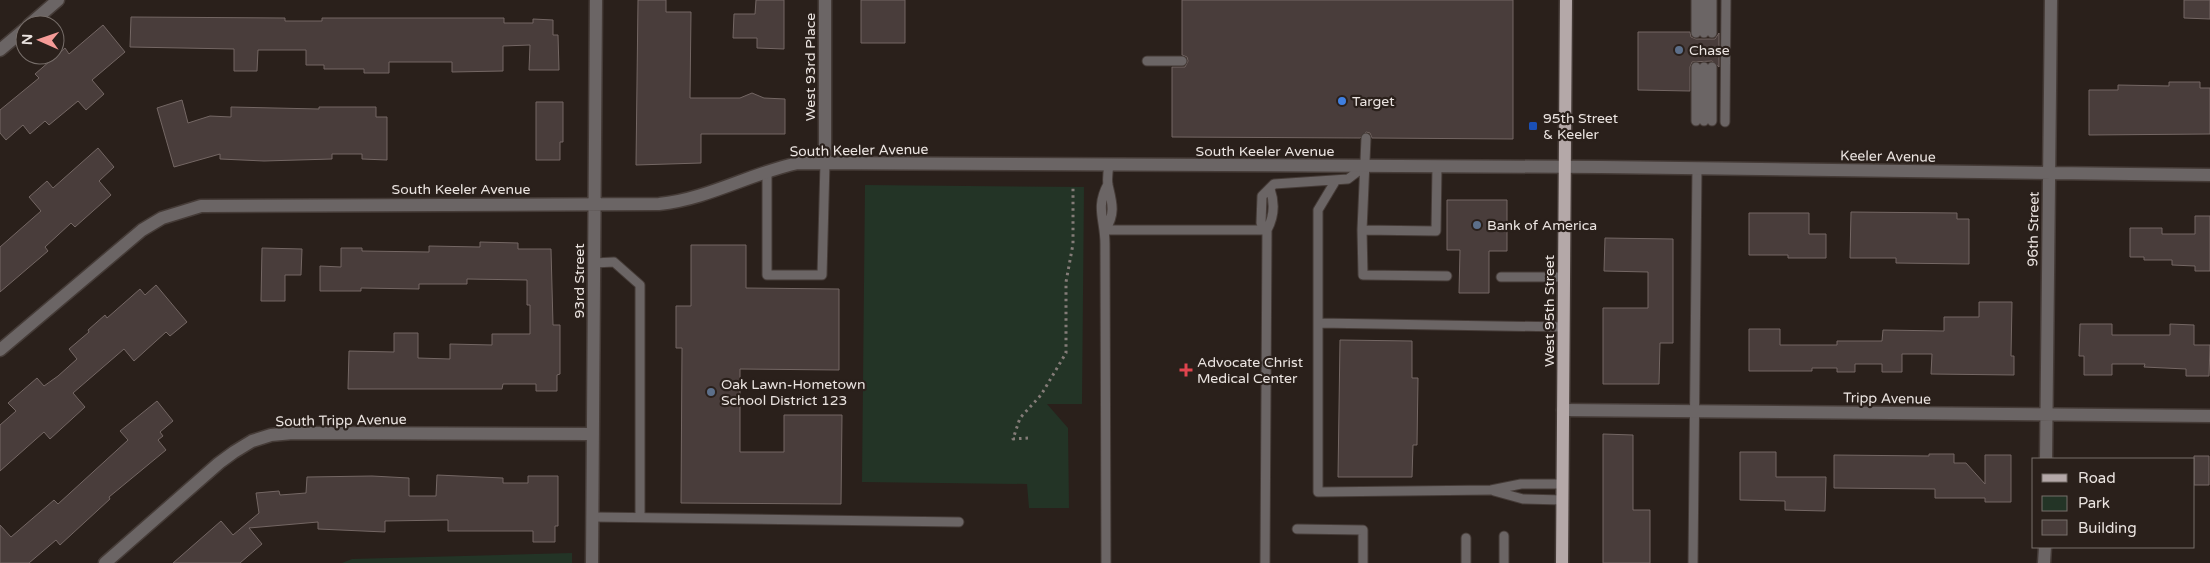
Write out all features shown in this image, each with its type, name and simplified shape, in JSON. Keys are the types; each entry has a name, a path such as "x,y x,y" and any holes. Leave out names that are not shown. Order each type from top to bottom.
{"main road":[{"name":"West 95th Street","path":"1562,563 1566,0"}],"street":[{"path":"41,15 58,0"},
{"name":"93rd Street","path":"592,563 596,0"},
{"name":"West 93rd Place","path":"825,0 825,163"},
{"name":"96th Street","path":"2046,458 2051,0"},
{"path":"0,50 15,37"},
{"name":"South Keeler Avenue","path":"0,350 142,230 162,218 194,207 222,204 659,204 690,200 767,171 798,164 825,163 1565,167"},
{"name":"Keeler Avenue","path":"1565,167 2210,175"},
{"name":"Tripp Avenue","path":"1563,410 2210,416"},
{"name":"South Tripp Avenue","path":"105,563 219,463 252,441 272,435 293,433 593,434"},
{"path":"2044,563 2045,548"}],"lane":[{"path":"1696,0 1704,33"},
{"path":"1704,0 1704,33"},
{"path":"1704,33 1712,0"},
{"path":"1725,122 1726,0"},
{"path":"1146,61 1182,61"},
{"path":"1704,67 1704,121 1704,67"},
{"path":"1366,138 1362,230 1363,275 1448,276"},
{"path":"767,171 768,274 822,275 825,163"},
{"path":"1106,563 1105,230 1112,220 1112,195 1108,184 1108,165"},
{"path":"1265,563 1266,230 1272,220 1273,198 1270,189 1274,184 1348,179 1365,166"},
{"path":"1362,230 1436,231 1437,166"},
{"path":"1693,563 1697,168"},
{"path":"1336,180 1318,210 1318,492 1491,490 1521,484 1562,484"},
{"path":"1105,230 1266,230"},
{"path":"594,263 614,262 640,285 640,517"},
{"path":"1501,277 1564,277"},
{"path":"1319,323 1564,327"},
{"path":"1491,490 1523,499 1562,500"},
{"path":"592,516 959,522"},
{"path":"1297,529 1363,530 1363,563"},
{"path":"1504,536 1504,563"},
{"path":"1466,538 1466,563"}],"path":[{"path":"1028,438 1013,439 1020,418 1041,395 1066,353 1066,282 1073,244 1072,188"}],"green space":[{"path":"865,185 1084,187 1082,404 1047,404 1068,428 1069,508 1029,508 1027,484 862,482"},
{"path":"572,553 572,563 342,563 352,559"}],"building":[{"path":"638,0 666,0 666,12 691,12 690,98 740,98 752,93 764,98 785,99 785,134 701,134 701,163 636,165"},
{"path":"756,0 784,0 784,49 757,48 757,38 733,38 734,14 755,14"},
{"path":"861,0 905,0 905,43 861,43"},
{"name":"Target","path":"1182,0 1513,0 1513,139 1372,138 1370,133 1366,132 1360,138 1172,137 1172,67 1185,67 1188,61 1187,57 1182,55"},
{"path":"2184,0 2210,0 2210,19 2184,18"},
{"path":"131,17 285,18 285,21 322,21 322,18 504,18 504,23 533,23 533,19 553,20 553,35 558,35 559,70 529,70 530,45 503,46 503,71 452,72 452,62 389,62 389,73 364,73 364,69 324,69 324,65 306,65 306,50 258,50 257,71 234,71 234,49 130,47"},
{"path":"103,25 125,52 92,80 104,94 86,110 78,101 49,125 45,121 30,134 23,125 6,140 0,133 0,110 39,78 35,74 45,65 65,65 65,48 69,54"},
{"name":"Chase","path":"1638,32 1690,32 1691,37 1696,39 1715,39 1719,33 1719,67 1712,61 1692,62 1690,67 1690,91 1638,90"},
{"path":"2169,82 2200,82 2200,88 2210,88 2210,134 2089,135 2089,90 2118,90 2118,85 2169,86"},
{"path":"182,100 188,123 210,116 231,117 231,107 319,109 319,107 376,107 376,117 387,117 387,160 362,159 362,154 332,154 332,159 264,161 220,159 220,154 174,167 157,108"},
{"path":"536,102 563,102 563,142 560,142 560,160 536,160"},
{"path":"98,148 114,167 99,181 111,195 75,227 71,223 45,247 48,251 0,292 0,247 41,211 29,197 47,181 53,188"},
{"name":"Bank of America","path":"1447,200 1507,200 1507,251 1489,251 1489,293 1459,293 1460,250 1447,250"},
{"path":"1851,212 1957,213 1957,219 1969,219 1969,264 1896,263 1896,258 1850,258"},
{"path":"1749,213 1809,213 1809,234 1826,234 1826,258 1788,258 1788,255 1749,255"},
{"path":"2195,216 2210,216 2210,271 2195,271 2195,266 2172,265 2172,260 2144,260 2144,257 2130,257 2130,228 2162,228 2162,234 2195,234"},
{"path":"1605,238 1673,239 1673,343 1660,343 1659,384 1603,384 1603,308 1648,308 1648,272 1604,271"},
{"path":"480,242 518,243 518,249 551,249 553,325 560,325 560,374 557,375 557,391 536,391 536,384 503,384 502,389 348,389 349,351 394,352 394,333 418,333 418,358 450,359 450,344 492,345 492,334 530,334 530,305 527,305 527,280 467,279 467,284 419,284 419,289 361,288 361,291 320,291 320,266 341,267 341,248 362,248 362,251 429,252 429,246 480,247"},
{"name":"Oak Lawn-Hometown School District 123","path":"691,245 746,245 746,288 839,289 839,370 740,369 740,452 784,452 784,415 842,415 841,504 681,503 682,348 676,348 676,306 691,306"},
{"path":"262,248 302,249 301,275 285,275 285,301 261,301"},
{"path":"156,285 187,322 170,336 166,332 134,361 124,349 73,393 85,407 50,439 44,432 0,471 0,425 16,411 8,403 37,378 44,386 58,376 77,359 69,349 89,332 88,330 105,315 107,318 140,289 145,295"},
{"path":"1979,302 2012,302 2011,356 2014,356 2014,375 1931,374 1932,354 1902,354 1902,372 1882,372 1882,364 1855,364 1855,372 1837,372 1837,368 1812,368 1812,371 1749,371 1749,329 1780,329 1780,345 1837,345 1837,341 1882,341 1883,330 1944,331 1944,317 1979,317"},
{"path":"2080,324 2112,324 2112,335 2170,335 2170,324 2194,325 2194,345 2210,345 2209,376 2186,376 2186,369 2144,367 2145,364 2112,364 2112,375 2084,375 2084,356 2079,356"},
{"path":"1340,340 1412,341 1412,378 1418,378 1417,445 1413,445 1412,477 1338,477"},
{"path":"157,401 173,421 160,432 163,436 158,440 166,450 109,497 110,499 60,545 56,540 29,563 0,563 0,525 11,537 54,500 58,504 128,440 120,431"},
{"path":"1603,434 1633,435 1633,510 1650,510 1650,563 1603,563"},
{"path":"1740,452 1776,452 1776,477 1826,477 1825,511 1785,510 1785,501 1740,500"},
{"path":"1929,454 1954,454 1954,463 1966,463 1985,484 1985,455 2011,455 2011,502 1985,502 1985,498 1935,498 1935,489 1834,488 1834,455 1929,456"},
{"path":"2194,456 2209,456 2209,485 2195,485"},
{"path":"437,475 503,478 503,483 528,483 528,476 558,476 558,526 555,526 555,542 533,542 533,531 448,531 448,520 385,521 385,532 318,529 318,522 249,528 262,544 240,563 173,563 221,521 233,535 259,513 256,493 279,491 280,495 306,493 307,477 372,476 409,478 409,496 436,496"}],"place":[{"name":"Chase","path":"1679,50"},
{"name":"Target","path":"1342,101"},
{"name":"95th Street & Keeler","path":"1533,126"},
{"name":"Bank of America","path":"1477,225"},
{"name":"Advocate Christ Medical Center","path":"1186,370"},
{"name":"Oak Lawn-Hometown School District 123","path":"711,392"}]}
